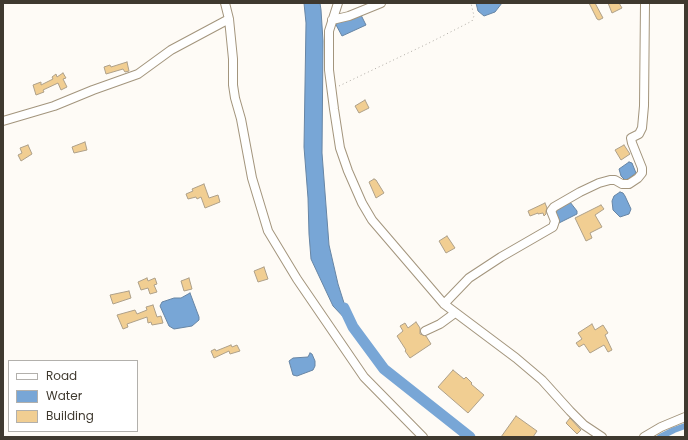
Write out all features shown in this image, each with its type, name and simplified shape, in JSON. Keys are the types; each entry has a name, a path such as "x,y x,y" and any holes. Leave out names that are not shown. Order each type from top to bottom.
{"street":[{"path":"225,3 229,19 235,98 241,120 252,178 268,231 297,280 364,377 423,437"},
{"path":"338,3 329,31 329,62 331,90 340,148 362,203 372,220 444,304 516,358 542,380 584,425 602,437"},
{"path":"332,20 349,16 381,3"},
{"path":"444,304 469,278 553,227 555,221 551,211 554,207 580,192 610,180 615,180 622,184 629,184 638,178 642,173 642,168 631,138 639,134 642,128 644,106 645,3"},
{"path":"3,121 54,106 138,74 171,50 229,19"},
{"path":"425,331 440,324 455,313"},
{"path":"644,437 661,427 685,417"}],"path":[{"path":"331,90 430,43 472,21 474,16 472,3"}],"water":[{"path":"304,3 320,3 323,41 322,153 329,245 338,284 351,325 333,306 311,259 304,147 306,23"},
{"path":"476,3 502,3 495,12 484,16 478,11"},
{"path":"360,13 366,25 342,36 335,23"},
{"path":"629,162 632,163 636,173 625,180 621,176 619,169"},
{"path":"620,192 625,196 631,209 629,214 620,217 613,210 612,201 614,196"},
{"path":"570,202 577,211 577,214 559,223 555,211"},
{"path":"190,293 199,320 192,326 174,329 169,326 160,306 162,302 174,298 181,298"},
{"path":"310,353 315,361 313,370 297,376 293,375 289,361 293,358 308,357"}],"building":[{"path":"589,3 595,3 603,18 599,20 597,19"},
{"path":"608,3 619,3 622,8 612,13"},
{"path":"127,62 129,71 125,72 123,69 106,74 104,67 110,65 111,67"},
{"path":"63,73 66,78 63,79 67,87 61,90 58,83 36,95 33,85 41,82 41,85 53,79 52,77 56,74 57,77"},
{"path":"365,100 369,108 359,113 355,106"},
{"path":"85,142 87,150 74,153 72,147"},
{"path":"28,145 32,154 21,161 18,155 22,153 20,148"},
{"path":"624,145 630,154 621,160 615,150"},
{"path":"374,179 384,193 376,198 369,182"},
{"path":"204,184 209,198 218,195 220,202 205,208 201,197 197,199 196,197 188,199 186,194 193,191 192,189"},
{"path":"545,203 547,208 544,216 543,213 538,213 530,216 528,211"},
{"path":"601,205 604,209 595,215 602,227 590,233 592,238 586,241 575,218"},
{"path":"447,236 455,248 446,253 439,241"},
{"path":"264,267 268,279 258,282 254,271"},
{"path":"147,278 148,281 155,278 157,284 154,285 157,292 150,294 148,288 141,290 138,282"},
{"path":"189,278 192,289 184,291 181,281"},
{"path":"129,291 131,298 113,304 110,295"},
{"path":"153,305 157,317 161,316 163,323 152,325 151,322 148,323 147,317 127,324 128,327 123,329 117,315 135,310 137,314 147,310 146,307"},
{"path":"416,322 420,328 420,334 426,336 431,344 410,358 397,336 403,331 400,326 405,323 408,328"},
{"path":"592,324 595,330 603,325 608,333 605,335 612,350 608,352 604,345 590,353 584,344 579,347 576,343 582,339 578,333"},
{"path":"231,345 232,347 237,345 240,351 230,354 229,351 214,358 211,351 215,349 216,351"},
{"path":"453,370 464,379 466,377 472,383 471,384 484,395 468,413 438,387"},
{"path":"516,416 537,431 533,437 501,437"},
{"path":"570,418 581,430 577,434 566,423"}],"waterway":[{"path":"344,308 353,327 384,369 470,437"},
{"path":"660,437 685,426"}]}
